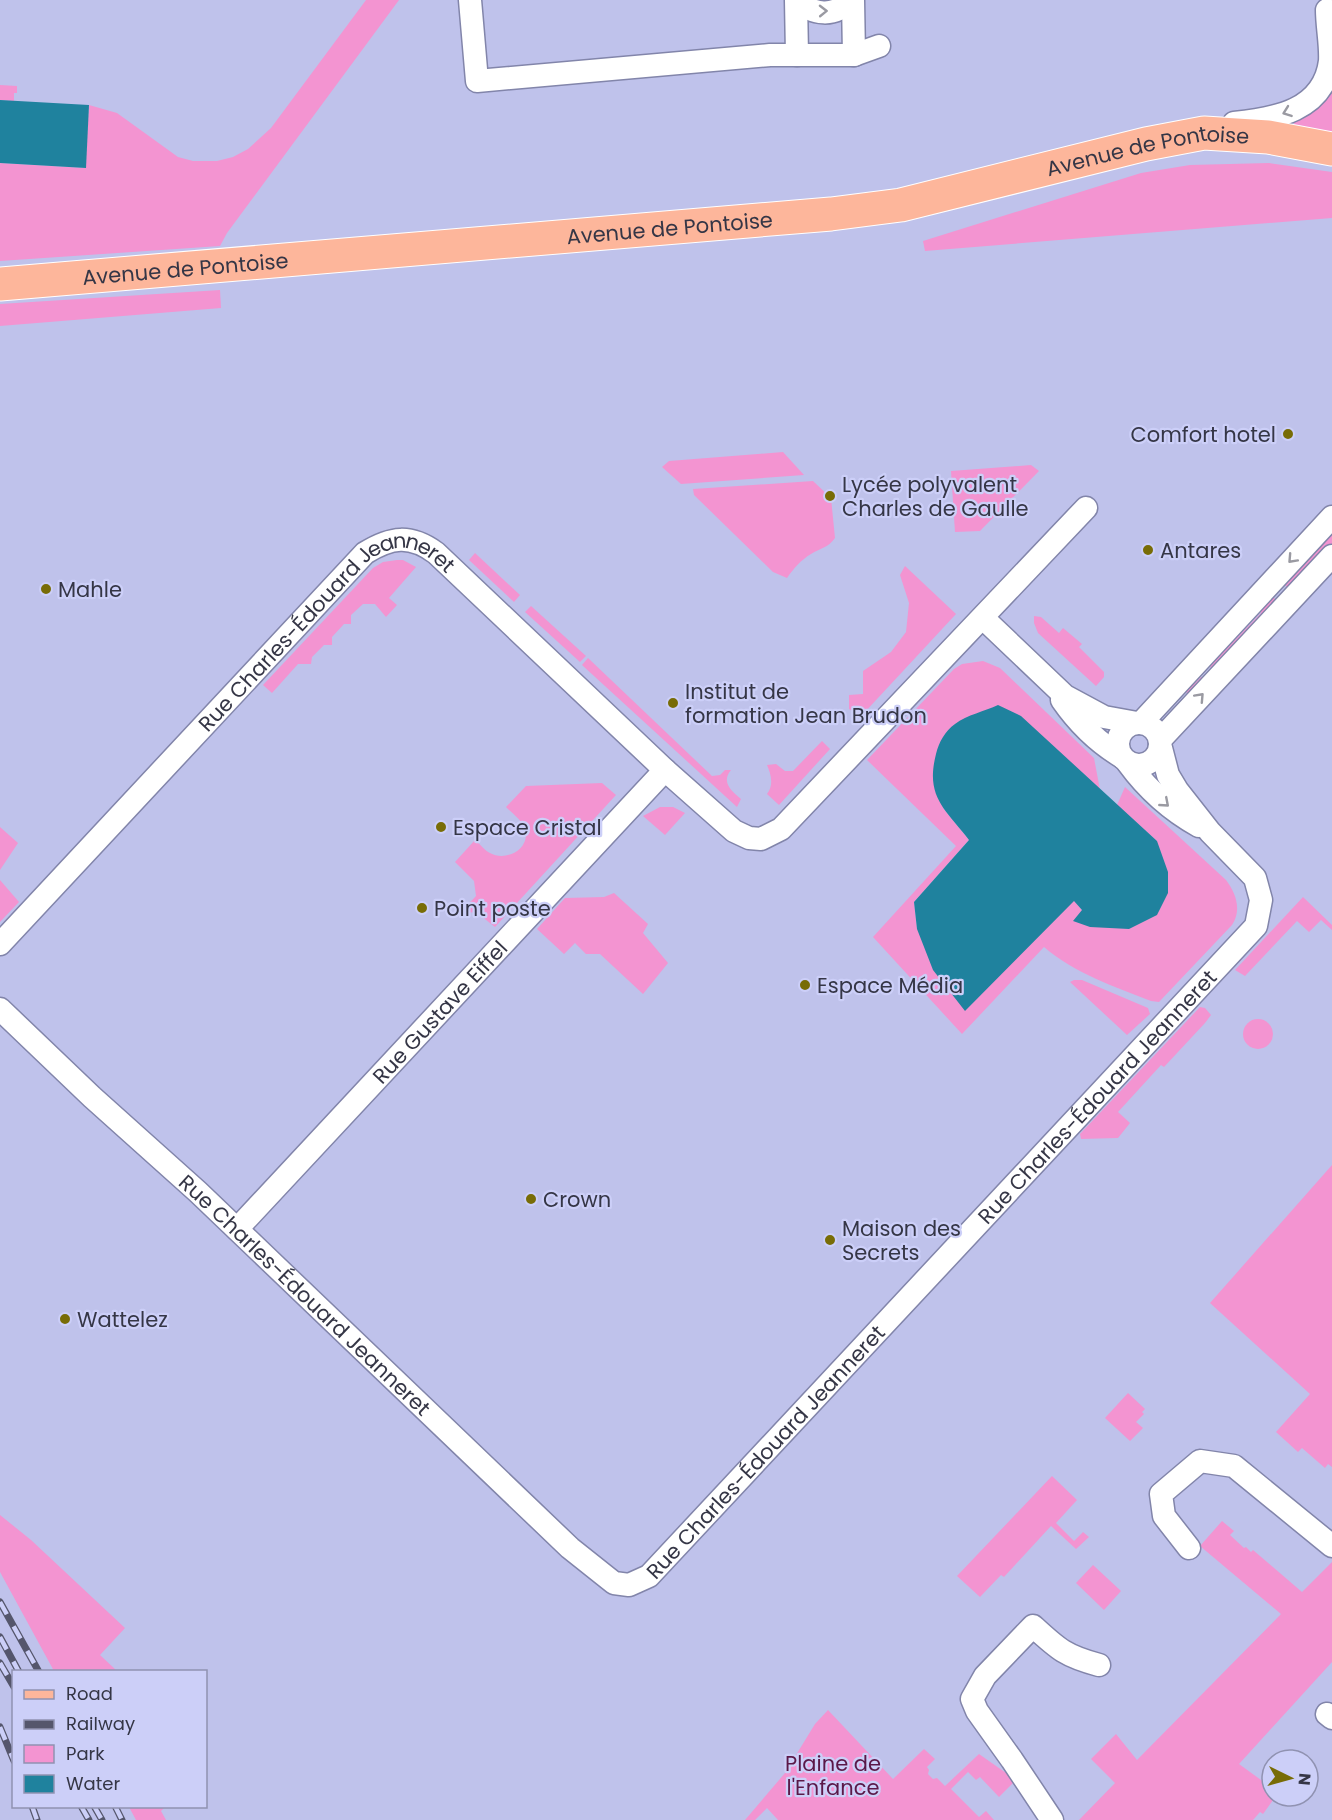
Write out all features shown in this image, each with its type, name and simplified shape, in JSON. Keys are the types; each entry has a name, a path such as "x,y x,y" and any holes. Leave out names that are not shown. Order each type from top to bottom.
{"main road":[{"name":"Avenue de Pontoise","path":"0,284 831,214 901,205 1146,144 1204,133 1268,137 1331,149"}],"street":[{"path":"470,0 477,81 770,55 854,55 879,46"},
{"path":"796,0 796,55"},
{"path":"796,0 814,12 825,13 836,10 851,0"},
{"path":"851,0 854,55"},
{"path":"1204,133 1222,124 1264,120 1293,111 1308,102 1325,77 1329,61 1325,8"},
{"path":"666,770 734,831 755,839 771,836 781,829 1086,508"},
{"path":"1125,760 1118,746 1119,737 1126,728 1139,723 1332,517"},
{"name":"Rue Charles-Édouard Jeanneret","path":"0,944 365,553 392,540 415,541 436,553 666,770"},
{"path":"1048,681 1080,724 1097,740 1125,760 1140,766 1151,762 1157,756 1160,742 1332,556"},
{"path":"983,618 1065,696 1098,715 1153,728 1160,742"},
{"name":"Rue Charles-Édouard Jeanneret","path":"0,1009 92,1097 237,1229 570,1548 614,1583 629,1585 649,1576 1256,926 1261,900 1255,878 1210,832 1168,775 1160,742"},
{"name":"Rue Charles-Édouard Jeanneret","path":"1125,760 1144,784 1173,810 1210,832"},
{"name":"Rue Gustave Eiffel","path":"237,1229 666,770"},
{"path":"1189,1548 1164,1516 1161,1494 1200,1461 1234,1466 1332,1546"},
{"path":"1052,1820 976,1711 972,1699 985,1676 1033,1626 1059,1650 1075,1659 1099,1665"}],"green space":[{"path":"366,0 399,0 227,233 220,246 0,261 0,163 85,168 89,105 117,113 178,157 193,161 217,161 233,157 248,149 271,128"},
{"path":"0,85 17,86 14,101 0,100"},
{"path":"1332,88 1332,138 1294,127 1294,122 1311,112"},
{"path":"1269,163 1332,172 1332,218 925,251 923,241 1141,173 1190,165"},
{"path":"220,290 221,308 0,326 0,304"},
{"path":"783,452 804,475 681,484 662,467 669,461"},
{"path":"1031,465 1039,471 980,531 955,532 951,471"},
{"path":"813,481 831,498 835,538 827,546 804,559 787,578 773,572 694,495 693,489"},
{"path":"1332,527 1332,546 1290,590 1281,581"},
{"path":"475,553 520,595 514,602 469,560"},
{"path":"403,560 416,567 389,598 397,605 386,617 375,604 363,604 351,615 351,624 344,624 332,637 332,645 324,645 312,657 311,664 298,664 272,693 263,685 373,568 383,562"},
{"path":"905,566 956,614 864,713 854,712 849,709 849,695 863,694 863,671 891,652 906,632 909,603 900,575"},
{"path":"1271,594 1278,603 1189,694 1184,691 1188,683 1194,684 1201,677 1203,678 1211,668 1210,666 1261,613 1260,605"},
{"path":"531,606 586,656 580,662 525,612"},
{"path":"1034,616 1041,617 1059,633 1063,628 1082,644 1079,647 1104,672 1104,677 1096,686 1038,633"},
{"path":"588,658 712,776 720,775 725,770 731,770 727,782 741,799 737,807 582,665"},
{"path":"983,661 1000,668 1094,758 1100,790 1083,773 943,808 969,840 914,902 917,929 1074,900 1082,910 1157,841 1117,805 1125,787 1226,880 1233,890 1237,908 1232,925 1159,1002 1151,1001 1095,978 1069,965 1044,947 962,1034 873,937 956,846 867,760 954,669 962,664"},
{"path":"822,741 830,749 779,805 767,794 771,776 767,765 776,764 785,771 793,771"},
{"path":"602,783 616,795 495,927 476,912 455,914 476,896 474,881 455,862 475,840 488,852 496,855 510,855 521,848 526,836 524,826 506,807 526,786"},
{"path":"660,807 673,807 685,813 665,835 643,816"},
{"path":"0,827 18,843 0,870"},
{"path":"0,880 19,902 0,922"},
{"path":"614,893 648,924 643,933 668,963 643,994 600,954 586,954 575,943 564,954 537,929 565,898 604,897"},
{"path":"1303,897 1332,925 1332,930 1321,920 1309,932 1297,921 1245,976 1235,970"},
{"path":"1082,980 1148,1008 1150,1014 1127,1035 1070,982"},
{"path":"1200,1007 1205,1008 1211,1015 1205,1023 1164,1067 1161,1065 1118,1112 1130,1123 1118,1138 1081,1139 1080,1134"},
{"path":"1258,1019 1269,1023 1273,1034 1269,1045 1258,1049 1247,1045 1243,1034 1247,1023"},
{"path":"1332,1165 1332,1467 1328,1464 1325,1468 1302,1448 1298,1452 1276,1432 1310,1394 1210,1303"},
{"path":"1128,1393 1145,1409 1142,1412 1144,1414 1136,1422 1143,1428 1130,1441 1105,1418"},
{"path":"1052,1476 1077,1500 1056,1523 1074,1541 1083,1532 1089,1537 1076,1549 1051,1526 1004,1577 1001,1575 980,1597 957,1576"},
{"path":"0,1515 31,1540 125,1628 100,1655 116,1670 53,1670 0,1572"},
{"path":"1222,1521 1234,1531 1230,1535 1244,1548 1246,1547 1251,1552 1253,1550 1302,1592 1332,1562 1332,1662 1239,1764 1260,1779 1260,1808 1267,1808 1263,1814 1260,1812 1253,1820 1079,1820 1115,1783 1091,1759 1116,1734 1137,1760 1281,1614 1200,1546"},
{"path":"1093,1565 1121,1591 1104,1610 1076,1583"},
{"name":"Plaine de l'Enfance","path":"828,1710 893,1779 924,1749 935,1759 927,1767 928,1774 933,1779 937,1778 945,1786 979,1754 1016,1780 999,1797 980,1777 976,1780 968,1772 951,1789 979,1817 986,1811 994,1820 778,1820 767,1808 755,1820 745,1820 785,1773 815,1724"},
{"path":"130,1808 164,1808 161,1811 166,1820 136,1820"}],"water":[{"path":"0,100 89,105 86,168 0,163"},
{"path":"998,705 1021,716 1157,841 1168,872 1168,893 1157,915 1129,929 1090,927 1073,921 1082,910 1074,901 965,1011 933,970 917,929 914,902 969,840 945,811 935,792 933,769 939,745 945,733 955,724"}],"railway":[{"path":"0,1602 38,1670"},
{"path":"0,1637 18,1670"},
{"path":"0,1663 12,1684"},
{"path":"0,1727 12,1756"},
{"path":"33,1808 37,1820"},
{"path":"82,1808 89,1820"},
{"path":"95,1808 102,1820"},
{"path":"116,1808 122,1820"}],"place":[{"name":"Comfort hotel","path":"1288,434"},
{"name":"Lycée polyvalent Charles de Gaulle","path":"830,496"},
{"name":"Antares","path":"1148,550"},
{"name":"Mahle","path":"46,589"},
{"name":"Institut de formation Jean Brudon","path":"673,703"},
{"name":"Espace Cristal","path":"441,827"},
{"name":"Point poste","path":"422,908"},
{"name":"Espace Média","path":"805,985"},
{"name":"Crown","path":"531,1199"},
{"name":"Maison des Secrets","path":"830,1240"},
{"name":"Wattelez","path":"65,1319"}]}
